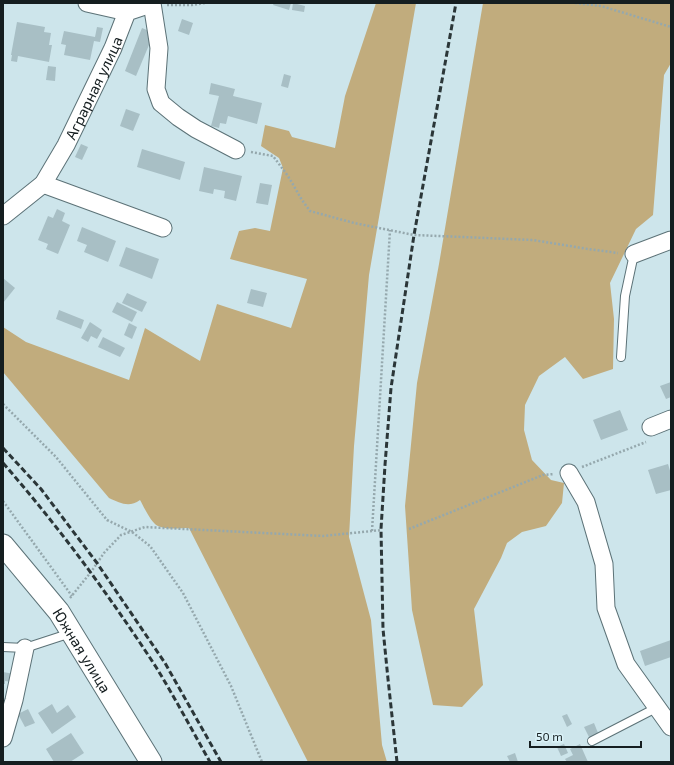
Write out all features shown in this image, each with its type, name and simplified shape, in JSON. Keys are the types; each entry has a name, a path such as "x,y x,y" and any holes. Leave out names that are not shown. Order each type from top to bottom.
{"street":[{"path":"87,3 127,12 156,3 159,48 156,89 161,103 196,129 236,150"},
{"name":"Аграрная улица","path":"3,216 43,184 66,145 107,62 127,12"},
{"path":"43,184 163,228"},
{"path":"634,254 671,240"},
{"path":"651,427 671,419"},
{"path":"569,473 586,502 604,564 606,608 626,664 671,727"},
{"name":"Южная улица","path":"3,545 59,612 151,762"},
{"path":"3,738 14,700 25,648"}],"lane":[{"path":"621,357 625,296 634,254"},
{"path":"3,647 25,648 71,633"},
{"path":"592,741 658,707"}],"path":[{"path":"156,3 192,5 205,3"},
{"path":"576,3 601,6 671,27"},
{"path":"236,150 273,156 288,176 310,211 354,223 414,235 533,240 588,250 634,254"},
{"path":"372,531 390,230"},
{"path":"3,404 56,457 107,520 132,532 150,546 183,593 231,686 262,762"},
{"path":"408,530 543,475 569,473 648,440 651,427"},
{"path":"3,501 72,596"},
{"path":"59,612 92,572 104,552 121,536 145,527 323,536 382,530"}],"shaded area":[{"path":"376,3 416,3 369,275 354,446 349,537 371,620 382,745 387,762 308,762 189,528 169,528 158,526 150,518 140,500 132,504 124,504 109,498 3,372 3,327 26,342 129,380 145,328 200,361 217,304 291,328 307,279 230,259 239,231 255,228 270,231 283,168 279,158 261,146 265,125 289,131 292,137 335,148 345,96"},
{"path":"483,3 671,3 671,63 664,75 653,215 636,229 610,283 614,319 613,369 583,379 565,357 539,376 525,405 524,430 532,460 551,480 564,483 562,503 546,526 522,532 507,543 501,558 474,609 483,685 462,707 433,705 412,610 405,506 417,383 439,264"}],"building":[{"path":"274,3 291,3 289,10 273,5"},
{"path":"293,3 305,6 304,12 292,10"},
{"path":"182,19 193,23 189,35 178,31"},
{"path":"17,22 45,27 44,32 51,33 49,45 52,45 49,62 18,56 17,62 11,61"},
{"path":"97,27 103,28 100,42 94,41 90,60 64,55 66,45 61,44 64,31 95,37"},
{"path":"142,28 154,33 136,76 125,71"},
{"path":"48,66 56,67 55,81 46,80"},
{"path":"284,74 291,76 288,88 281,86"},
{"path":"211,83 235,89 233,96 262,103 257,124 228,116 226,124 220,123 219,128 211,126 219,96 209,94"},
{"path":"126,109 140,114 133,131 120,126"},
{"path":"81,144 88,147 82,160 75,157"},
{"path":"142,149 185,162 180,180 137,167"},
{"path":"204,167 242,176 236,201 224,198 225,191 214,189 213,194 199,191"},
{"path":"260,183 272,185 268,205 256,203"},
{"path":"57,209 65,213 62,221 70,225 58,254 46,249 48,244 38,240 48,216 53,218"},
{"path":"82,227 116,241 108,262 84,252 87,245 77,241"},
{"path":"126,247 159,259 152,279 119,266"},
{"path":"3,278 15,288 3,303"},
{"path":"251,289 267,293 263,307 247,303"},
{"path":"127,293 147,302 142,312 122,303"},
{"path":"117,302 137,312 132,322 112,312"},
{"path":"59,310 84,320 81,329 56,319"},
{"path":"90,322 102,330 97,339 91,336 88,342 81,338"},
{"path":"129,323 137,327 132,339 124,335"},
{"path":"103,337 125,348 120,357 98,347"},
{"path":"671,382 671,397 666,399 660,386"},
{"path":"620,410 628,430 601,440 593,420"},
{"path":"668,464 671,474 671,490 656,494 648,470"},
{"path":"671,640 671,657 645,666 640,651"},
{"path":"3,672 14,674 12,682 5,681 5,684 3,684"},
{"path":"52,704 57,713 68,705 76,717 52,734 38,713"},
{"path":"28,709 35,723 25,727 18,714"},
{"path":"567,714 572,724 567,727 562,716"},
{"path":"594,723 598,733 589,737 584,727"},
{"path":"71,733 84,753 70,762 54,762 46,749"},
{"path":"564,744 568,753 561,756 557,747"},
{"path":"580,744 588,762 567,762 565,759 573,755 570,749"},
{"path":"515,753 518,762 510,762 507,756"}],"railway":[{"path":"397,762 383,629 381,529 385,465 391,388 414,235 456,3"},
{"path":"3,448 41,489 97,563 165,663 221,762"},
{"path":"3,463 64,537 120,614 156,667 210,762"}]}
